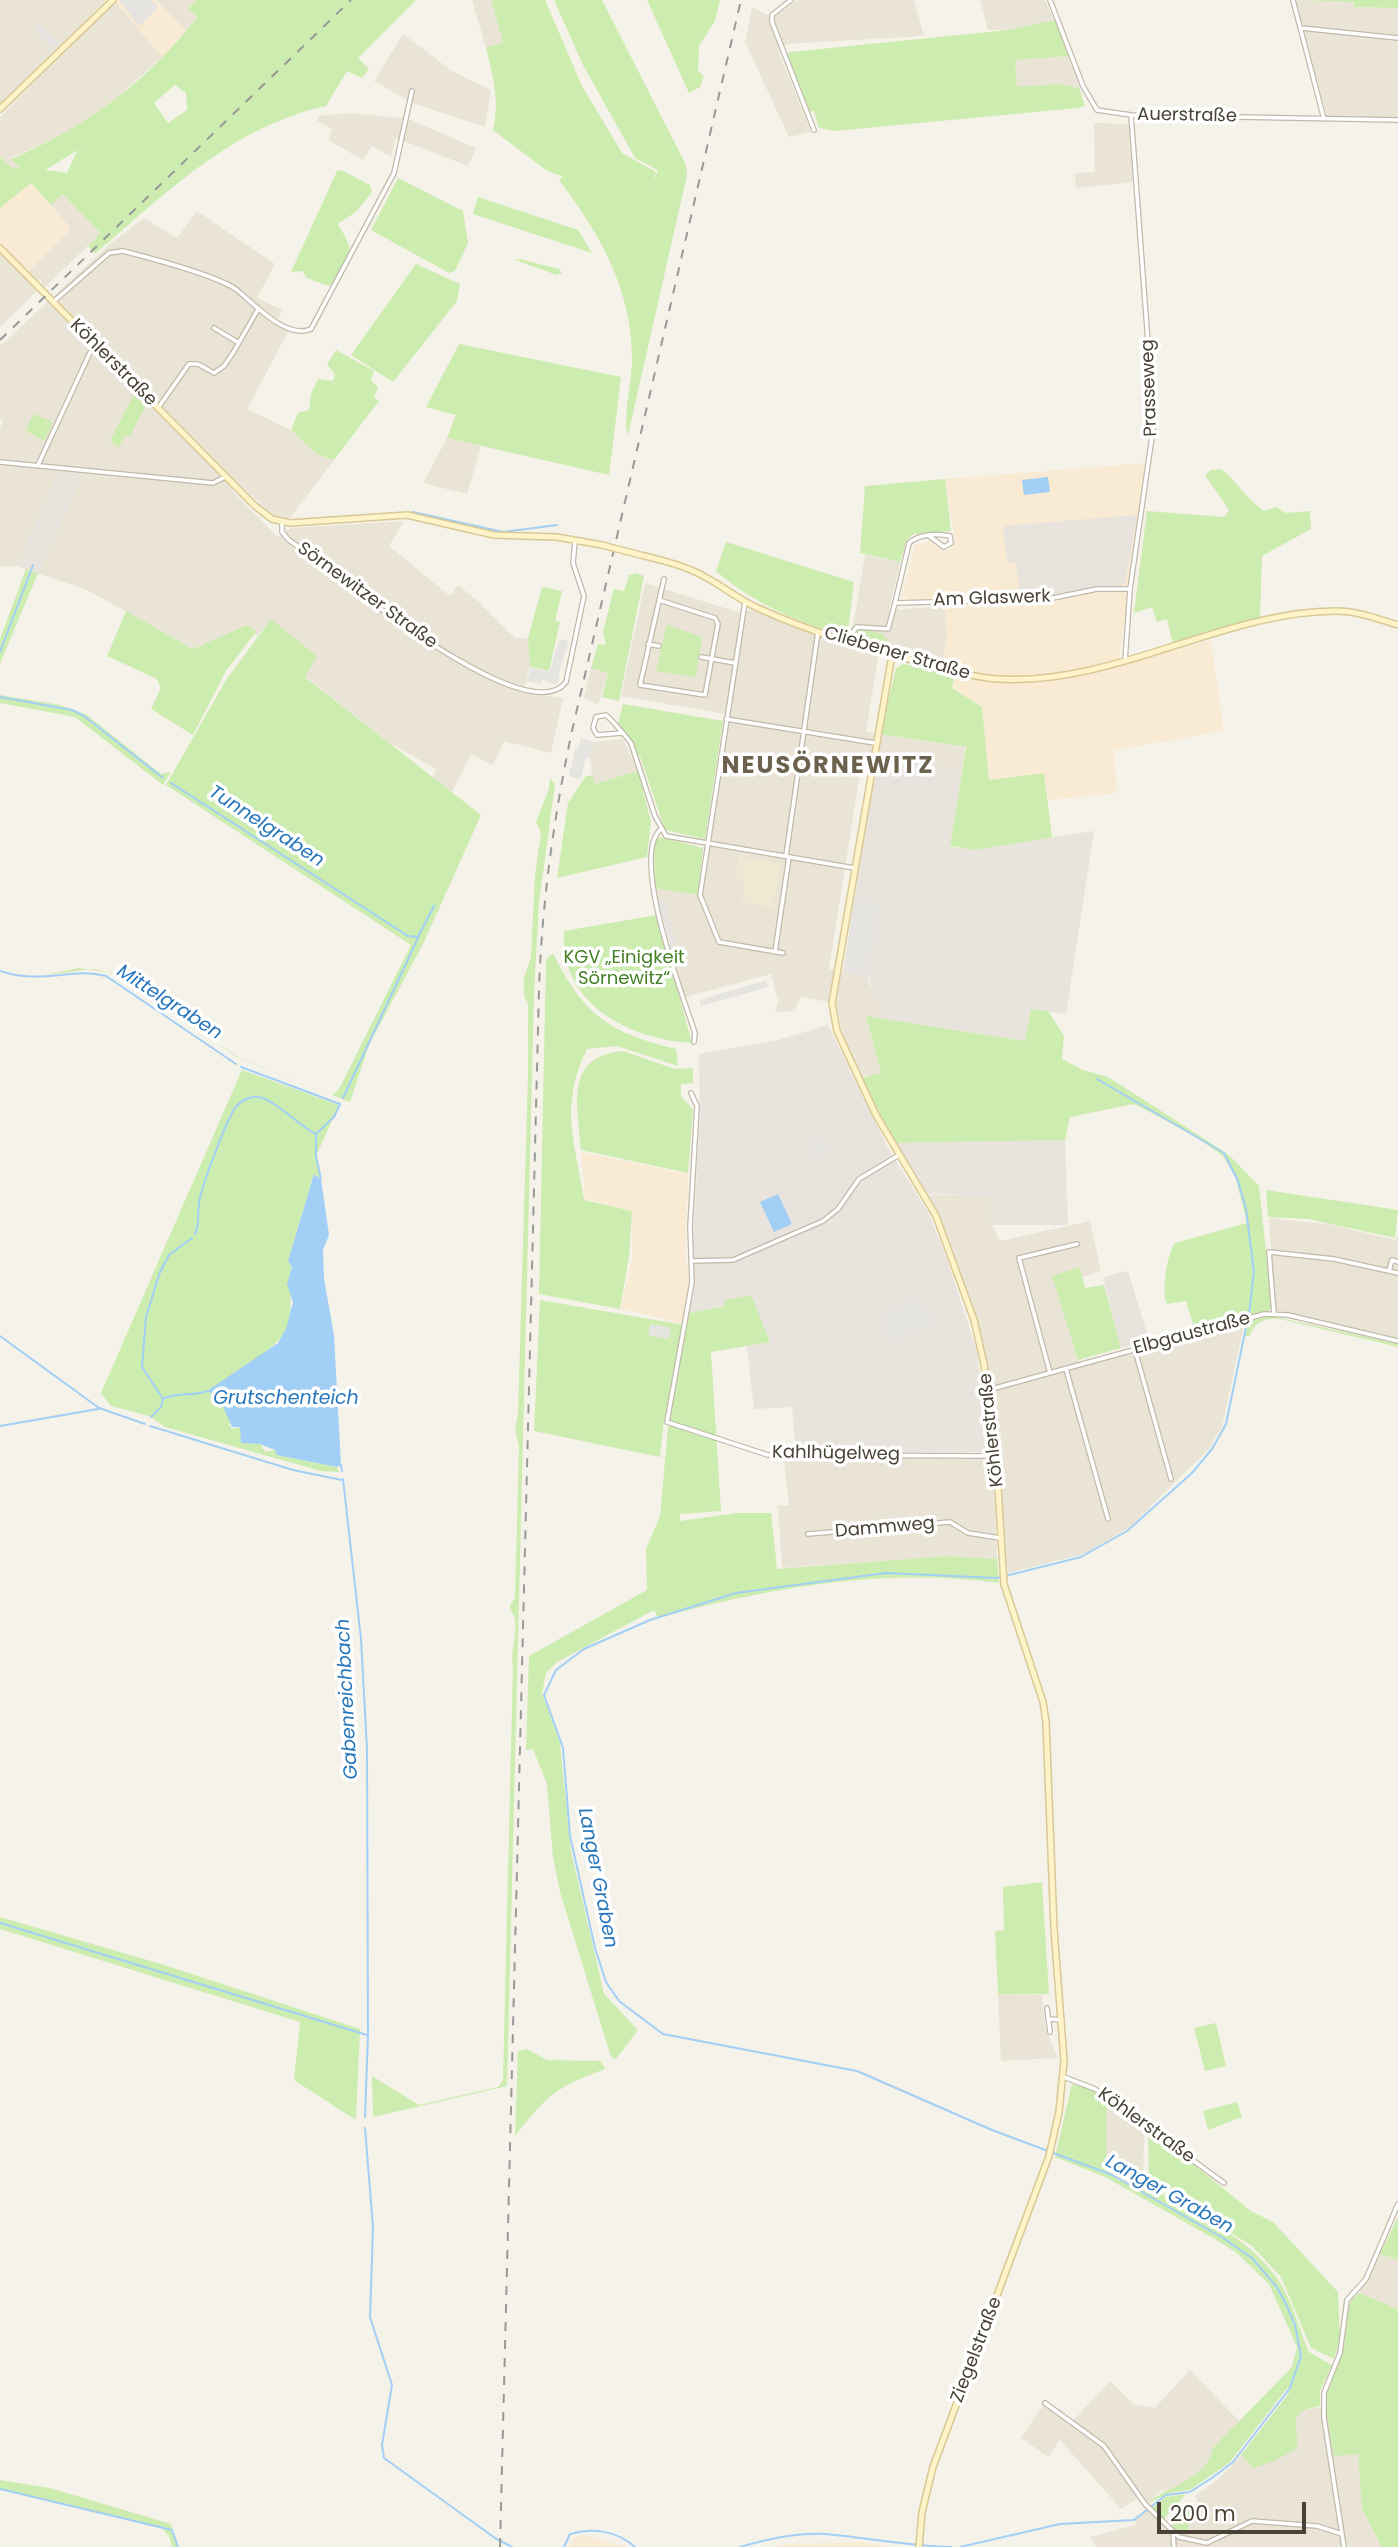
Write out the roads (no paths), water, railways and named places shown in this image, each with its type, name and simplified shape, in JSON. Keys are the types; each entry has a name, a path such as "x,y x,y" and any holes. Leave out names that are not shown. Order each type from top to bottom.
{"street":[{"path":"0,109 113,0"},
{"path":"791,0 776,10 772,22 814,130"},
{"name":"Auerstraße","path":"1050,0 1083,86 1097,110 1131,115 1398,120"},
{"path":"1293,0 1324,119"},
{"path":"1301,28 1398,38"},
{"path":"53,302 111,251 119,250 226,284 257,311 301,332 311,329 317,324 394,173 412,91"},
{"name":"Prasseweg","path":"1125,661 1130,589 1154,423 1131,115"},
{"name":"Köhlerstraße","path":"0,248 225,477"},
{"path":"158,408 185,367 193,363 210,372 219,371 257,311"},
{"path":"215,328 239,343"},
{"path":"38,465 94,344"},
{"path":"0,462 213,484 225,477"},
{"name":"Sörnewitzer Straße","path":"225,477 260,511 282,522 282,532 289,540 418,636 499,681 519,688 552,692 560,690 566,682 584,596 573,563 575,540"},
{"name":"Cliebener Straße","path":"282,522 407,515 494,535 575,540 602,545 692,570 745,602 818,632 892,655 983,677 1007,680 1041,677 1125,661 1261,621 1318,612 1349,612 1398,625"},
{"path":"845,641 857,627 888,629 907,547 915,538 929,536 948,535 951,543 944,547 929,536"},
{"path":"659,600 715,618 718,624 705,695 640,685 648,644 664,579"},
{"name":"Am Glaswerk","path":"895,603 1048,599 1097,589 1130,589"},
{"path":"745,602 700,895 719,942 783,953"},
{"path":"775,951 818,632"},
{"path":"648,644 659,646"},
{"name":"Köhlerstraße","path":"892,655 832,1003 833,1016 859,1081 936,1216 977,1330 996,1456 1004,1584 1045,1712 1054,1929 1064,2077 1049,2156"},
{"path":"701,657 735,663"},
{"path":"622,733 597,735 593,728 596,717 606,715 622,733 635,752 661,829 672,838 855,868"},
{"path":"726,719 875,743"},
{"path":"661,829 652,843 653,892 695,1033 694,1042"},
{"path":"691,1093 696,1106 691,1261 733,1260 823,1221 838,1209 859,1179 899,1155"},
{"path":"1050,1373 1020,1258 1077,1244"},
{"path":"1273,1314 1269,1252 1327,1258 1398,1273"},
{"path":"1388,1271 1392,1260 1398,1262"},
{"name":"Kahlhügelweg","path":"691,1261 690,1295 667,1422 768,1455 996,1456"},
{"name":"Elbgaustraße","path":"988,1390 1273,1314 1398,1341"},
{"path":"1135,1350 1171,1479"},
{"path":"1066,1368 1108,1519"},
{"name":"Dammweg","path":"808,1534 950,1522 968,1533 1000,1538"},
{"path":"1047,2008 1051,2032"},
{"path":"1048,2019 1062,2020"},
{"name":"Köhlerstraße","path":"1064,2077 1094,2089 1224,2183"},
{"name":"Ziegelstraße","path":"919,2545 933,2467 1049,2156"},
{"path":"1344,2547 1323,2405 1336,2364 1347,2300 1366,2279 1398,2204"},
{"path":"1045,2403 1104,2445 1147,2506 1173,2533 1207,2543"},
{"path":"1202,2547 1252,2521 1317,2526 1342,2534"},
{"path":"1173,2533 1174,2547"}],"water":[{"path":"1048,477 1050,492 1024,495 1022,480"},
{"name":"Grutschenteich","path":"314,1174 321,1179 329,1235 323,1250 324,1279 334,1335 341,1465 337,1467 277,1455 275,1450 260,1444 241,1443 240,1427 232,1427 219,1397 207,1391 278,1343 286,1329 293,1302 287,1284 292,1267 288,1261"},
{"path":"778,1194 792,1224 774,1232 760,1202"}],"waterway":[{"path":"413,512 503,532 557,525"},
{"path":"0,652 33,565"},
{"name":"Tunnelgraben","path":"0,697 72,710 84,716 163,778"},
{"name":"Tunnelgraben","path":"171,783 408,936 418,937 434,906"},
{"path":"343,1098 418,938"},
{"name":"Mittelgraben","path":"0,971 30,976 81,973 106,976 236,1064"},
{"name":"Mittelgraben","path":"241,1067 340,1104 334,1117 316,1134 316,1156 321,1179"},
{"name":"Langer Graben","path":"960,2547 1060,2524 1134,2520 1166,2495 1190,2492 1212,2478 1233,2462 1290,2388 1301,2356 1295,2325 1285,2302 1276,2286 1252,2258 1223,2238 1112,2175 992,2130 857,2071 663,2034 619,2001 606,1982 595,1948 570,1836 563,1748 544,1695 556,1670 584,1649 650,1620 736,1593 886,1573 997,1578 1081,1557 1127,1531 1192,1473 1212,1449 1226,1424 1249,1313 1254,1272 1246,1209 1238,1181 1224,1153 1097,1079"},
{"path":"195,1234 204,1184 226,1126 240,1103 252,1097 264,1099 316,1134"},
{"path":"163,1399 142,1367 146,1317 160,1272 169,1255 192,1238"},
{"name":"Gabenreichbach","path":"0,1336 99,1408 145,1424"},
{"path":"151,1417 161,1407 163,1399 207,1391"},
{"path":"0,1426 98,1409"},
{"name":"Gabenreichbach","path":"150,1426 293,1470 342,1480"},
{"path":"341,1465 342,1471"},
{"name":"Gabenreichbach","path":"343,1479 361,1639 367,1749 368,2035 365,2117"},
{"path":"0,1923 367,2035"},
{"name":"Gabenreichbach","path":"365,2128 373,2227 370,2317 392,2385 382,2445 384,2458 495,2538 512,2547"},
{"path":"0,2489 172,2530 178,2547"},
{"name":"Gabenreichbach","path":"564,2547 570,2534 587,2531 613,2534 635,2547"},
{"name":"Langer Graben","path":"740,2547 804,2534 951,2547"}],"railway":[{"path":"0,340 351,0"},
{"path":"500,2547 539,989 546,891 554,827 572,731 741,0"}],"district":[{"name":"NEUSÖRNEWITZ","path":"828,767"}],"park label":[{"name":"KGV „Einigkeit Sörnewitz“","path":"624,968"}]}
